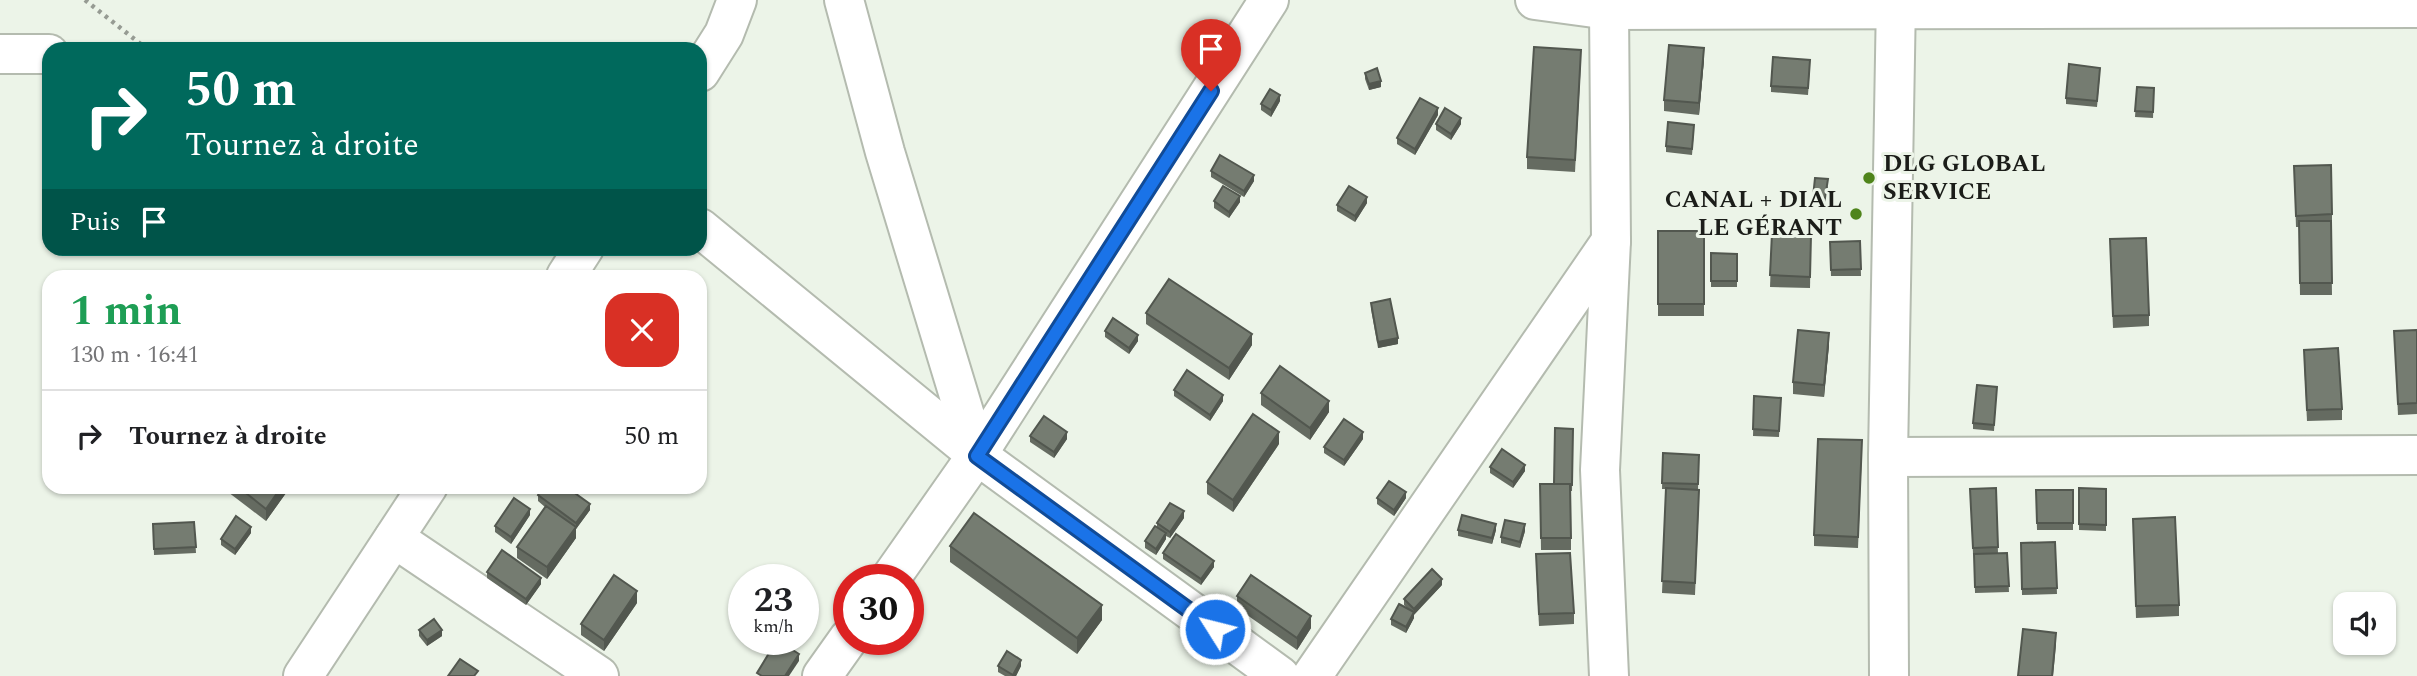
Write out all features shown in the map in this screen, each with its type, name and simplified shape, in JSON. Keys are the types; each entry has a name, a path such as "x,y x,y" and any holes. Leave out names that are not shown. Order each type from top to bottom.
{"street":[{"path":"707,61 724,34 737,0"},
{"path":"844,0 886,152 977,456"},
{"path":"901,564 977,456 1269,0"},
{"path":"1535,0 1604,5 2417,8"},
{"path":"1604,5 1611,241 1600,470 1609,676"},
{"path":"1889,676 1888,457 1896,5"},
{"path":"0,54 42,54"},
{"path":"707,234 977,456 1280,676"},
{"path":"1312,676 1611,241"},
{"path":"1888,457 2417,455"},
{"path":"303,676 423,494"},
{"path":"394,538 599,676"},
{"path":"822,676 837,655"}],"path":[{"path":"85,0 138,42"}],"building":[{"path":"1669,45 1704,48 1699,103 1664,100"},
{"path":"1534,47 1581,50 1575,160 1527,157"},
{"path":"1773,57 1810,60 1808,88 1771,86"},
{"path":"2069,64 2100,68 2097,101 2066,98"},
{"path":"1377,68 1381,81 1369,84 1365,73"},
{"path":"2137,87 2154,88 2153,112 2135,111"},
{"path":"1270,89 1280,95 1271,110 1261,104"},
{"path":"1420,98 1438,108 1415,149 1397,138"},
{"path":"1445,108 1461,118 1451,134 1436,124"},
{"path":"1668,122 1694,125 1692,149 1666,146"},
{"path":"1220,155 1254,175 1244,191 1211,171"},
{"path":"2331,165 2332,214 2296,216 2294,166"},
{"path":"1815,178 1828,179 1825,198 1813,197"},
{"path":"1223,186 1240,196 1229,212 1214,201"},
{"path":"1349,186 1367,197 1355,216 1337,205"},
{"path":"2299,221 2331,221 2332,283 2300,283"},
{"path":"1658,231 1704,231 1704,304 1658,304"},
{"path":"1772,233 1811,235 1810,277 1770,275"},
{"path":"2146,238 2149,315 2113,316 2110,239"},
{"path":"1860,241 1861,269 1831,270 1830,242"},
{"path":"1711,253 1737,254 1737,281 1711,281"},
{"path":"1169,279 1252,334 1229,368 1146,313"},
{"path":"1390,299 1398,338 1378,342 1371,303"},
{"path":"1113,318 1138,335 1129,348 1105,331"},
{"path":"1798,330 1829,333 1824,385 1793,382"},
{"path":"2417,330 2417,403 2398,404 2394,331"},
{"path":"2338,348 2342,409 2307,410 2304,350"},
{"path":"1280,366 1329,401 1310,428 1261,393"},
{"path":"1187,370 1223,395 1210,415 1174,390"},
{"path":"1977,385 1997,387 1994,425 1973,423"},
{"path":"1754,396 1781,398 1779,431 1753,429"},
{"path":"1253,414 1279,432 1233,500 1207,482"},
{"path":"1044,416 1067,432 1054,452 1030,436"},
{"path":"1344,419 1363,432 1344,460 1324,447"},
{"path":"1555,428 1573,429 1572,485 1554,484"},
{"path":"1818,439 1862,440 1858,537 1814,535"},
{"path":"1502,449 1525,465 1513,482 1490,467"},
{"path":"1663,453 1699,455 1698,484 1662,483"},
{"path":"1389,481 1406,492 1394,510 1377,498"},
{"path":"1540,484 1570,484 1571,538 1541,538"},
{"path":"1666,488 1699,490 1695,583 1662,581"},
{"path":"1996,488 1998,547 1973,548 1970,489"},
{"path":"2079,488 2106,489 2106,525 2079,524"},
{"path":"2036,490 2073,490 2073,523 2037,523"},
{"path":"247,494 276,494 266,509"},
{"path":"576,494 590,504 576,523 538,495"},
{"path":"514,498 530,509 511,537 495,526"},
{"path":"1170,503 1184,511 1170,532 1157,523"},
{"path":"546,506 576,527 547,567 517,547"},
{"path":"974,513 1102,605 1077,638 950,546"},
{"path":"1462,515 1496,524 1492,538 1458,530"},
{"path":"236,516 251,527 235,549 221,539"},
{"path":"2175,517 2179,605 2136,606 2133,519"},
{"path":"1505,520 1525,524 1520,542 1501,537"},
{"path":"194,522 196,547 154,549 153,524"},
{"path":"1155,526 1166,533 1156,549 1145,541"},
{"path":"1176,534 1214,561 1201,579 1163,553"},
{"path":"2055,542 2057,588 2022,589 2021,543"},
{"path":"502,550 541,578 526,599 487,572"},
{"path":"1570,553 1574,613 1539,614 1536,554"},
{"path":"2007,553 2009,586 1975,587 1974,554"},
{"path":"1432,569 1442,579 1414,609 1404,599"},
{"path":"614,575 637,591 604,640 581,624"},
{"path":"1251,575 1311,616 1297,638 1237,596"},
{"path":"1399,604 1414,612 1406,627 1391,619"},
{"path":"434,619 442,630 427,640 419,630"},
{"path":"2023,629 2056,633 2052,676 2018,676"},
{"path":"1007,651 1021,660 1013,675 998,666"},
{"path":"768,655 798,655 785,676 762,676 757,673"},
{"path":"460,659 478,671 474,676 448,676"}],"place":[{"name":"DLG GLOBAL SERVICE","path":"1869,178"},
{"name":"CANAL + DIAL LE GÉRANT","path":"1856,214"}],"route":[{"path":"1211,91 977,456 1215,629"}]}
